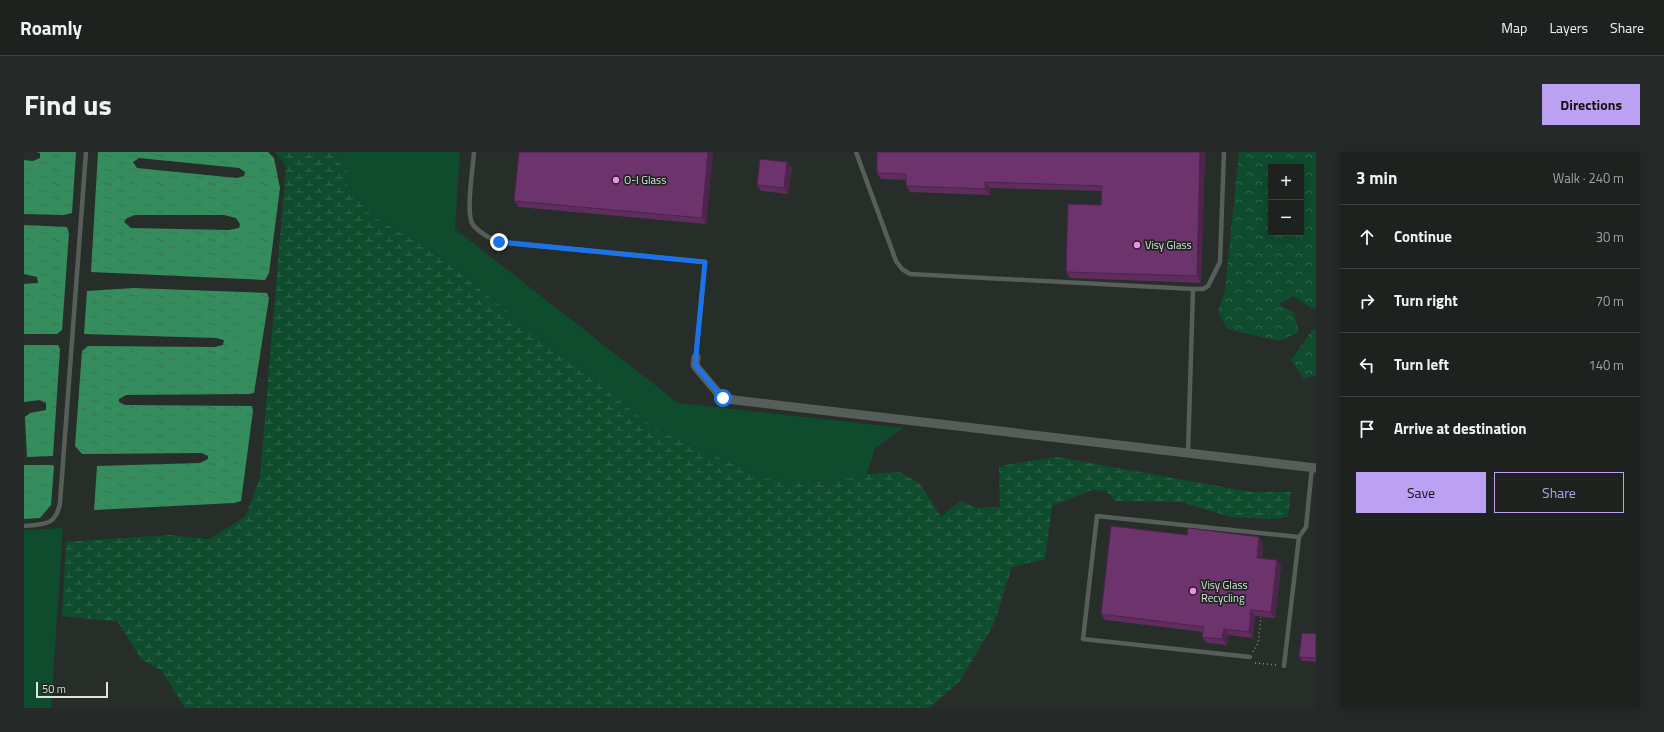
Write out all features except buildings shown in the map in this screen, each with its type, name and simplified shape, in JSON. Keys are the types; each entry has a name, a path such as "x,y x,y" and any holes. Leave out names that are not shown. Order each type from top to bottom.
{"street":[{"path":"696,357 695,365 697,368 723,398 726,399 1314,468"}],"lane":[{"path":"24,526 50,522 59,512 86,152"},
{"path":"474,152 469,214 473,225 493,240 499,242 705,262 696,357"},
{"path":"856,152 896,261 902,269 910,274 1193,290 1203,289 1208,286 1220,262 1224,152"},
{"path":"1188,453 1193,290"},
{"path":"1284,666 1298,537 1306,527 1314,468"},
{"path":"1250,657 1083,639 1097,516 1298,537"}],"path":[{"path":"1261,617 1258,643 1247,662 1284,666"}],"green space":[{"path":"275,152 333,152 339,163 348,172 345,182 370,214 437,255 655,429 766,479 798,481 842,480 867,474 900,472 921,485 941,517 960,501 977,508 1000,507 999,466 1057,457 1251,492 1291,492 1288,517 1273,519 1231,517 1181,502 1116,501 1106,491 1092,490 1052,506 1045,559 1012,567 994,624 959,682 929,708 185,708 162,671 141,659 118,622 62,616 66,542 170,535 209,539 245,517 260,478 286,166"},
{"path":"333,152 460,152 455,229 678,403 903,428 875,448 867,474 842,480 798,481 766,479 655,429 437,255 370,214 345,182 348,172 339,163"},
{"path":"1239,152 1316,152 1316,307 1313,309 1293,296 1279,304 1294,313 1299,332 1279,341 1227,329 1218,311 1225,290"},
{"path":"1313,329 1316,329 1316,375 1304,379 1291,360"},
{"path":"63,528 51,708 24,708 24,530"}],"water":[{"path":"36,152 76,152 72,213 64,215 24,214 24,160 33,161 40,158 40,153"},
{"path":"98,152 268,152 274,158 280,188 269,273 265,280 91,272","holes":["139,158 239,168 245,172 244,176 237,178 137,168 133,162","135,215 224,215 236,218 240,224 239,228 229,230 131,228 124,222 127,218"]},
{"path":"24,225 67,227 69,233 62,330 57,334 24,334 24,284 38,283 37,277 24,274"},
{"path":"134,288 267,293 269,298 254,393 126,395 119,399 119,402 125,405 252,406 253,411 241,501 234,503 94,510 97,466 200,463 208,459 208,456 202,453 82,454 75,446 82,351 88,346 215,347 223,345 224,340 216,338 84,334 87,291"},
{"path":"24,345 58,345 60,349 53,456 27,457 25,417 30,413 46,410 46,403 39,400 24,402"},
{"path":"24,465 54,466 51,505 40,518 24,519"}],"place":[{"name":"O-I Glass","path":"616,180"},
{"name":"Visy Glass","path":"1137,245"},
{"name":"Visy Glass Recycling","path":"1193,591"}],"route":[{"path":"499,242 705,262 695,365 723,398"}]}
